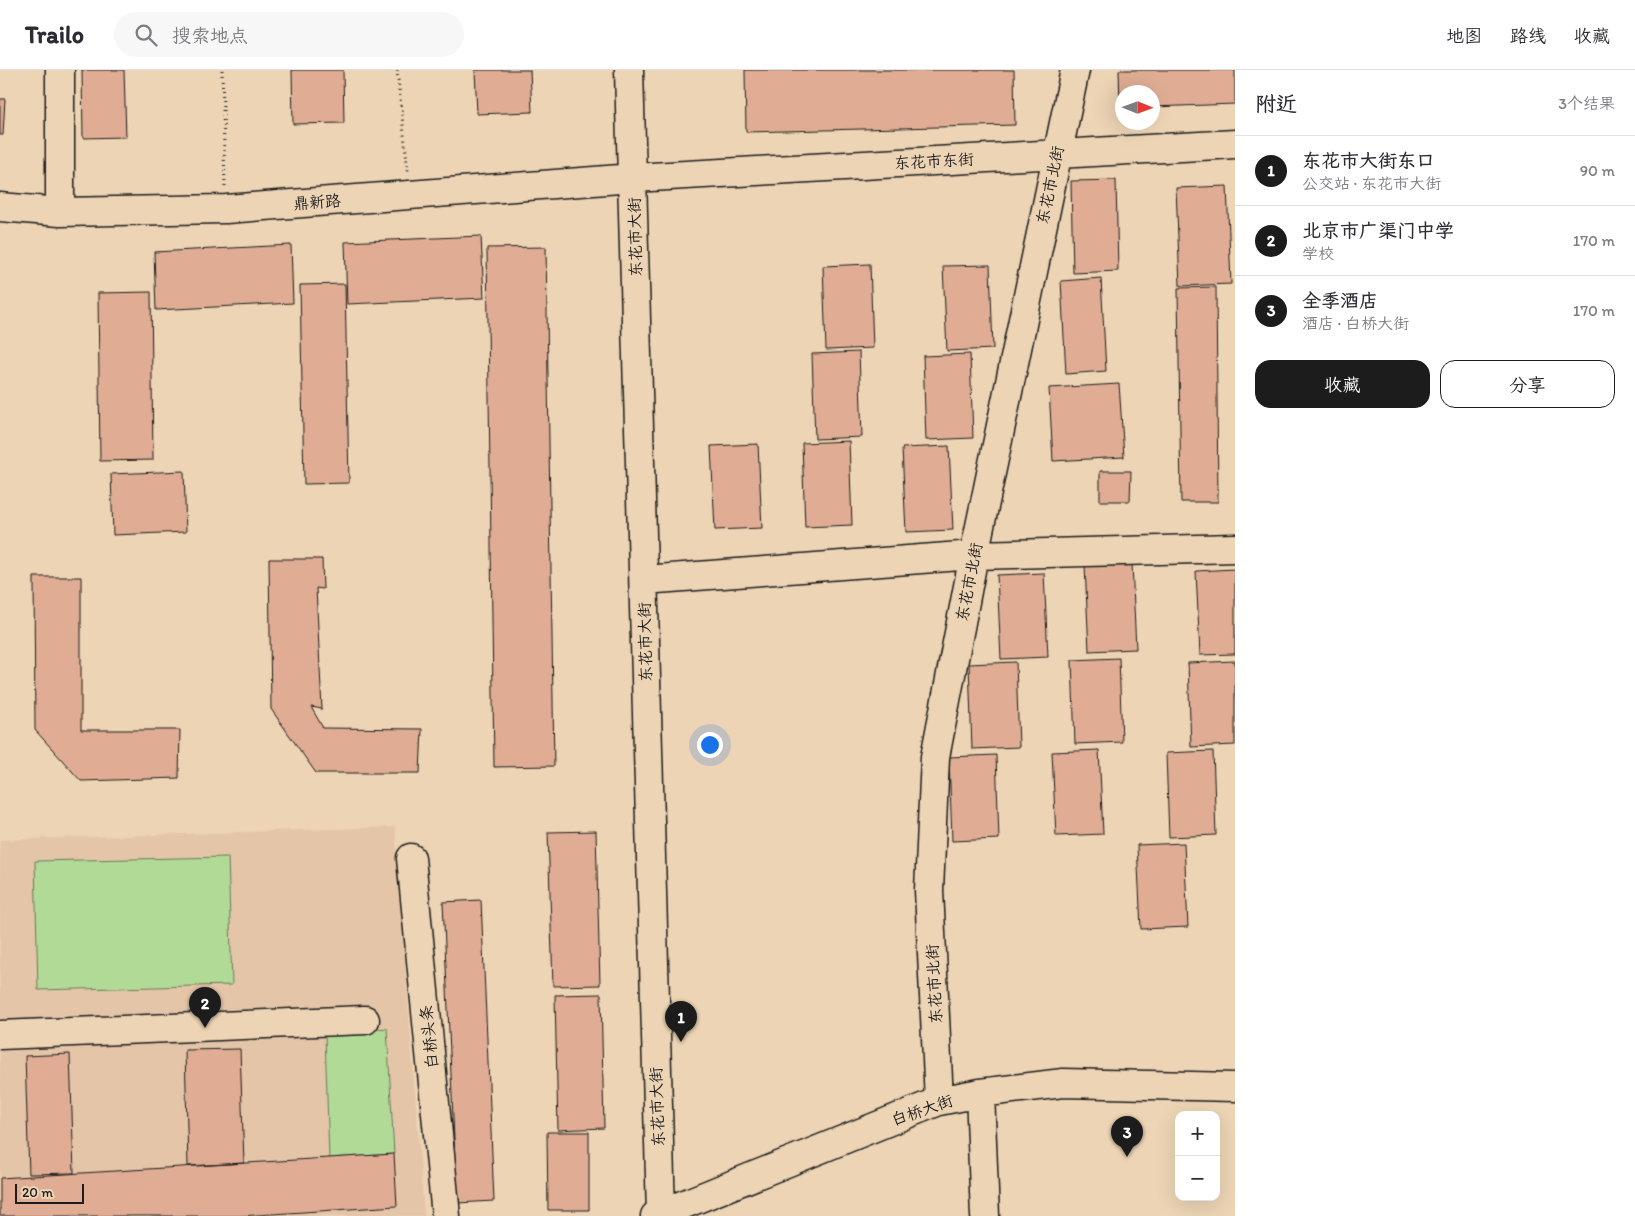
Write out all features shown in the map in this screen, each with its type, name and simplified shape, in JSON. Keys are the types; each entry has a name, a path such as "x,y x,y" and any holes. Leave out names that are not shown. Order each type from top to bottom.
{"street":[{"path":"60,70 60,212"},
{"name":"东花市大街","path":"629,70 644,580 658,1215"},
{"name":"东花市北街","path":"939,1101 929,890 936,757 974,555 1075,70"},
{"name":"东花市东街","path":"633,178 1235,144"},
{"name":"鼎新路","path":"0,207 60,212 226,209 633,178"},
{"path":"644,580 974,555 1235,548"},
{"name":"白桥头条","path":"411,858 446,1216"},
{"path":"0,1035 365,1020"},
{"name":"白桥大街","path":"658,1215 939,1101 980,1093 1063,1083 1235,1087"},
{"path":"980,1093 985,1216"}],"path":[{"path":"222,70 226,209"},
{"path":"397,70 410,195"}],"shaded area":[{"path":"395,827 424,1216 0,1216 0,840"}],"green space":[{"path":"228,857 232,985 38,990 35,861"},
{"path":"387,1028 394,1154 329,1158 325,1035"}],"building":[{"path":"82,70 124,70 126,137 83,138"},
{"path":"292,70 343,70 344,123 293,124"},
{"path":"475,70 530,70 532,112 477,114"},
{"path":"745,70 1014,70 1015,125 746,132"},
{"path":"1119,70 1235,70 1235,104 1160,107 1160,85 1119,85"},
{"path":"0,99 5,99 3,135 0,135"},
{"path":"1116,180 1118,271 1073,273 1071,181"},
{"path":"1227,186 1231,284 1180,286 1176,188"},
{"path":"481,236 484,298 347,304 345,242"},
{"path":"291,245 293,303 156,310 154,252"},
{"path":"546,247 554,766 494,767 487,248"},
{"path":"870,264 873,348 826,350 823,266"},
{"path":"990,265 993,349 947,351 943,266"},
{"path":"1101,278 1106,371 1066,374 1061,281"},
{"path":"345,284 349,483 304,484 300,285"},
{"path":"1216,287 1218,502 1181,502 1178,288"},
{"path":"151,292 153,460 100,461 98,293"},
{"path":"859,352 862,437 815,439 812,354"},
{"path":"970,354 973,438 926,440 923,356"},
{"path":"1119,384 1124,457 1053,461 1049,388"},
{"path":"849,441 852,525 805,527 802,443"},
{"path":"758,444 762,528 715,530 711,446"},
{"path":"949,446 953,530 906,532 902,448"},
{"path":"184,471 186,532 113,535 111,474"},
{"path":"1100,471 1131,471 1130,501 1100,501"},
{"path":"269,559 322,559 323,589 316,588 322,709 311,707 323,728 422,729 420,773 316,773 271,709"},
{"path":"1132,564 1136,649 1089,651 1085,566"},
{"path":"1235,569 1235,654 1200,655 1196,571"},
{"path":"1044,573 1048,657 1001,659 997,575"},
{"path":"34,577 81,577 81,730 180,730 179,778 81,781 35,730"},
{"path":"1119,658 1122,742 1075,744 1072,660"},
{"path":"1235,661 1235,745 1191,747 1188,663"},
{"path":"1016,662 1019,747 972,749 969,664"},
{"path":"1099,750 1103,834 1056,836 1052,752"},
{"path":"1213,751 1216,835 1169,837 1166,753"},
{"path":"996,755 999,839 952,841 949,757"},
{"path":"596,831 600,985 553,986 548,832"},
{"path":"1184,843 1188,927 1141,929 1137,845"},
{"path":"481,900 494,1201 457,1203 443,902"},
{"path":"601,994 604,1128 558,1130 555,995"},
{"path":"240,1049 244,1163 188,1166 185,1050"},
{"path":"70,1054 74,1173 29,1174 25,1056"},
{"path":"547,1132 589,1132 589,1210 548,1210"},
{"path":"394,1154 397,1206 241,1216 0,1216 0,1178"}],"place":[{"name":"北京市广渠门中学","path":"205,1028"},
{"name":"东花市大街东口","path":"681,1042"},
{"name":"全季酒店","path":"1127,1157"}]}
